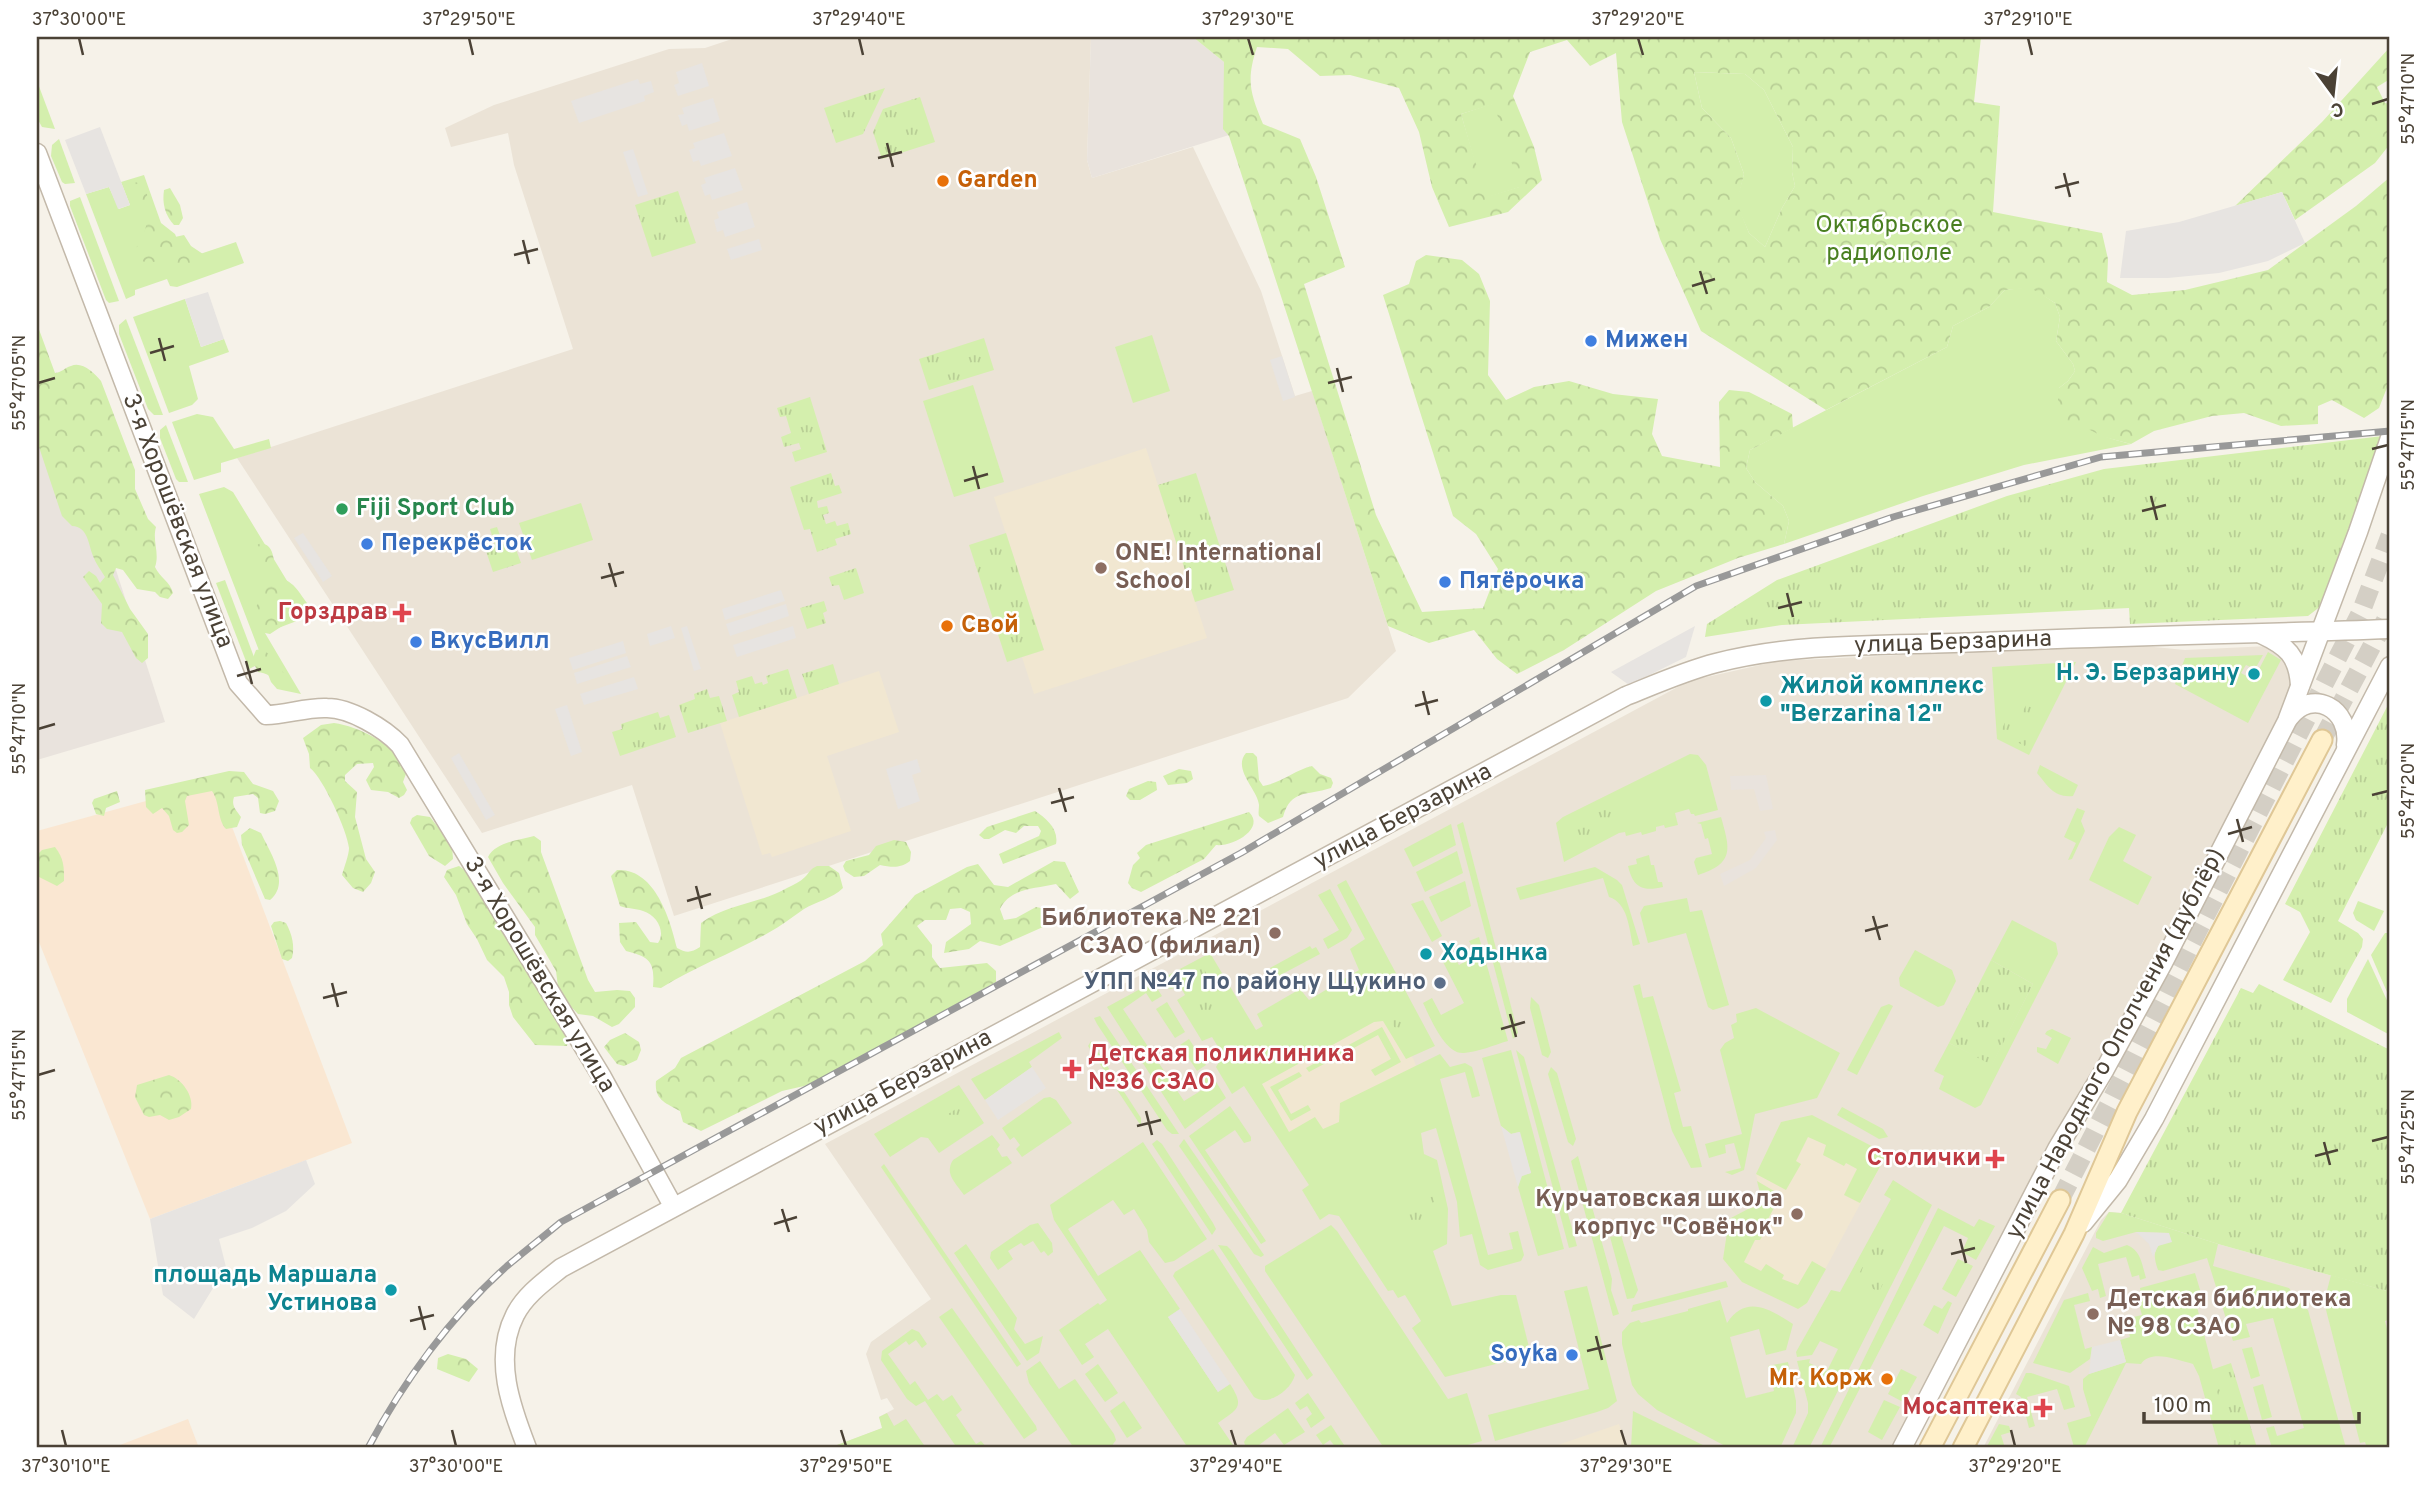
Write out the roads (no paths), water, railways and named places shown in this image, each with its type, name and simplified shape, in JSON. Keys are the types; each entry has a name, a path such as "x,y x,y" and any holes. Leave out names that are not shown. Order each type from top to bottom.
{"main road":[{"path":"1962,1448 2074,1234 2127,1112 2322,740"},
{"path":"1930,1448 2060,1200"}],"street":[{"name":"3-я Хорошёвская улица","path":"37,153 238,683 266,715 328,708 371,722 400,745 602,1077 673,1206"},
{"name":"улица Народного Ополчения (дублёр)","path":"1902,1448 2057,1149 2163,963 2287,721 2390,438"},
{"path":"2376,476 2390,457"},
{"name":"улица Берзарина","path":"527,1448 504,1370 506,1341 515,1314 536,1289 561,1268 1626,696 1671,677 1717,663 1767,653 2083,637 2390,629"},
{"path":"2260,634 2284,647 2292,655 2297,663 2300,685"},
{"path":"2074,1234 2118,1180 2154,1119 2390,666"},
{"path":"2287,721 2299,708 2307,705 2332,708 2338,712 2346,728 2346,747"}],"tunnel":[{"path":"2060,1200 2361,612 2390,536"},
{"path":"2322,740 2390,612"}],"railway":[{"path":"368,1448 397,1399 448,1328 486,1285 561,1222 1241,853 1696,586 1893,517 2101,457 2390,431"}],"place":[{"name":"Garden","path":"943,181"},
{"name":"Мижен","path":"1591,341"},
{"name":"Fiji Sport Club","path":"342,509"},
{"name":"Перекрёсток","path":"367,544"},
{"name":"ONE! International School","path":"1101,568"},
{"name":"Пятёрочка","path":"1445,582"},
{"name":"Горздрав","path":"402,613"},
{"name":"Свой","path":"947,626"},
{"name":"ВкусВилл","path":"416,642"},
{"name":"Н. Э. Берзарину","path":"2254,674"},
{"name":"Жилой комплекс \"Berzarina 12\"","path":"1766,701"},
{"name":"Библиотека № 221 СЗАО (филиал)","path":"1275,933"},
{"name":"Ходынка","path":"1426,954"},
{"name":"УПП №47 по району Щукино","path":"1440,983"},
{"name":"Детская поликлиника №36 СЗАО","path":"1072,1069"},
{"name":"Столички","path":"1995,1159"},
{"name":"Курчатовская школа корпус \"Совёнок\"","path":"1797,1214"},
{"name":"площадь Маршала Устинова","path":"391,1290"},
{"name":"Детская библиотека № 98 СЗАО","path":"2093,1314"},
{"name":"Soyka","path":"1572,1355"},
{"name":"Mr. Корж","path":"1887,1379"},
{"name":"Мосаптека","path":"2043,1408"}],"park label":[{"name":"Октябрьское радиополе","path":"1889,240"}]}
